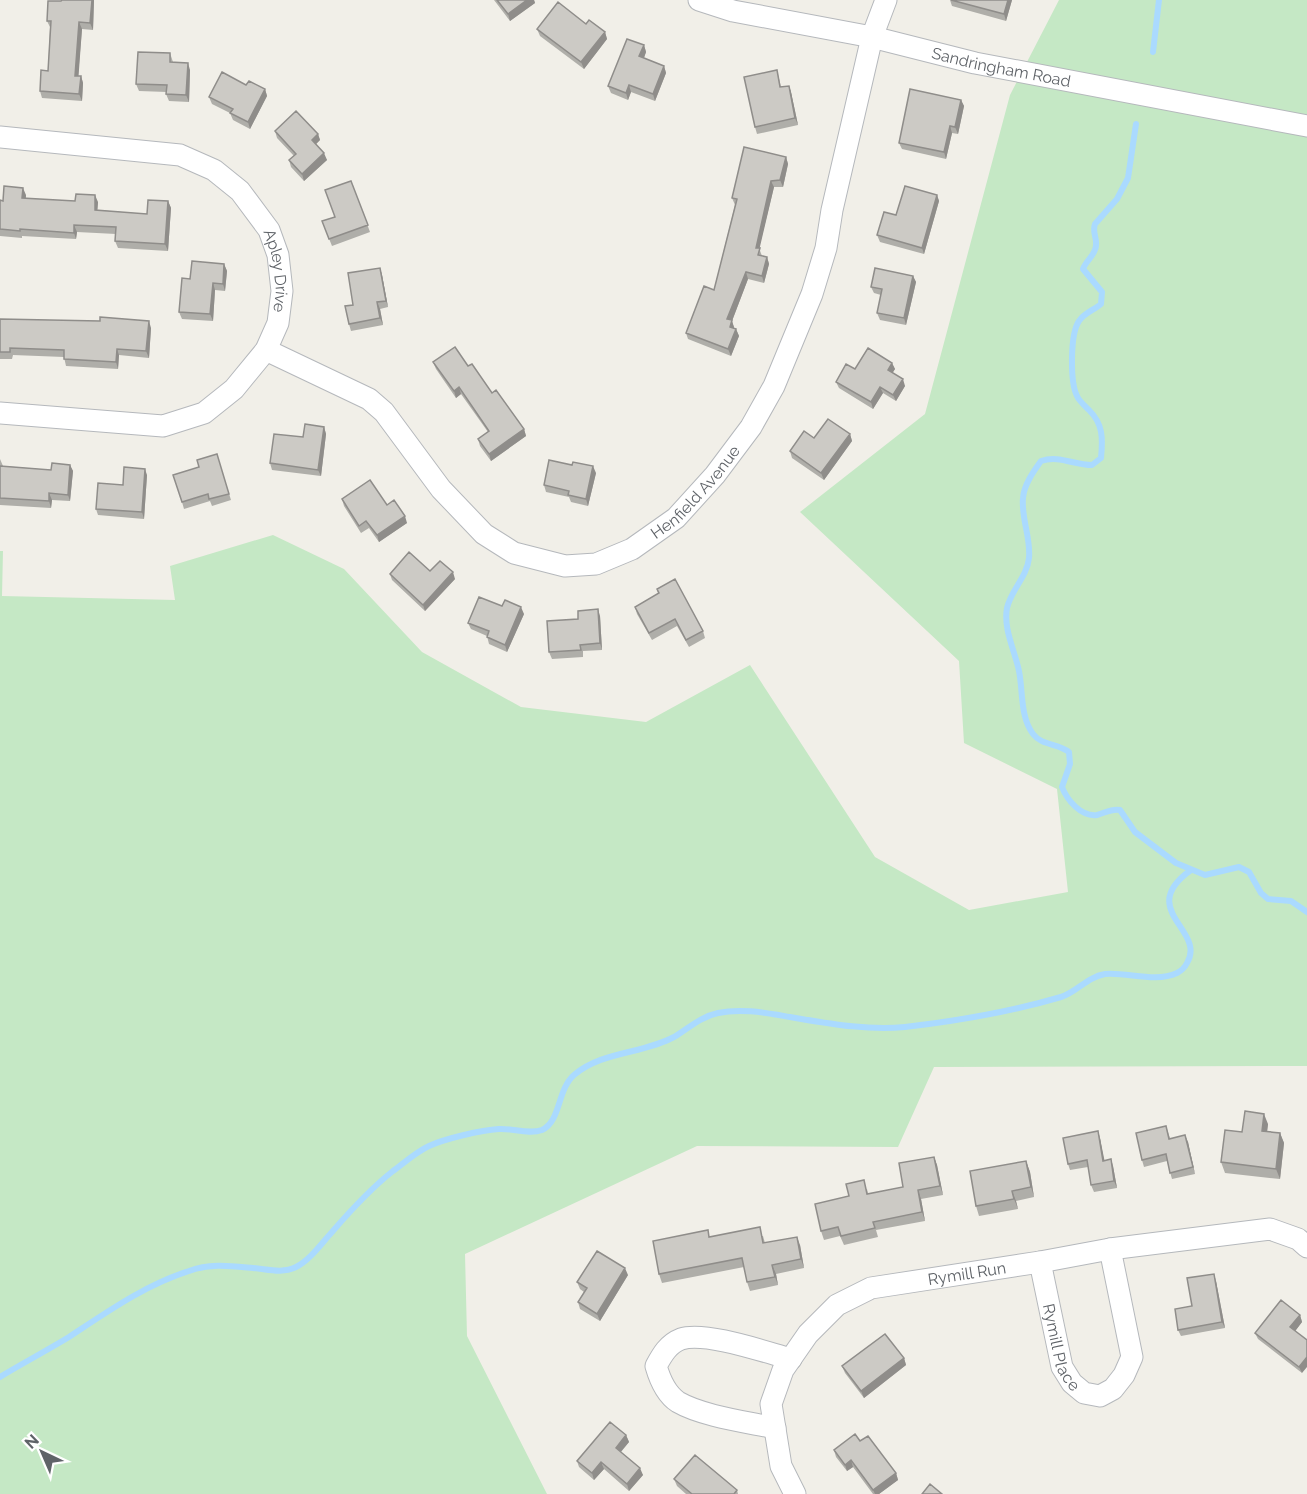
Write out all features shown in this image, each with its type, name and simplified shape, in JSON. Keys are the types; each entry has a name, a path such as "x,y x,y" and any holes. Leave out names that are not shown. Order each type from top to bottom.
{"street":[{"name":"Sandringham Road","path":"699,0 734,11 872,37 975,63 1307,126"},
{"name":"Henfield Avenue","path":"266,350 369,399 384,412 441,489 484,534 514,553 565,566 596,564 632,549 676,518 715,475 751,427 774,386 812,294 826,248 832,210 872,37 886,0"},
{"name":"Apley Drive","path":"0,137 180,155 214,170 240,191 269,231 278,255 282,291 278,323 266,350 234,389 204,413 163,426 0,413"},
{"name":"Rymill Run","path":"795,1494 781,1466 771,1404 783,1370 808,1334 837,1305 870,1288 1110,1249 1270,1228 1298,1239 1307,1247"},
{"name":"Rymill Place","path":"1040,1262 1062,1366 1072,1383 1084,1393 1100,1396 1113,1389 1124,1375 1132,1357 1110,1249"},
{"path":"775,1428 704,1412 677,1401 662,1384 656,1366 663,1351 680,1340 700,1336 791,1359"}],"green space":[{"path":"1059,0 1307,0 1307,1066 934,1067 898,1147 697,1146 465,1254 467,1336 547,1494 0,1494 0,551 3,551 2,596 175,600 170,566 273,535 344,569 422,652 521,707 646,722 750,665 875,857 969,910 1068,892 1057,789 964,743 959,661 800,512 925,414 1010,95"}],"building":[{"path":"92,0 90,23 79,22 75,76 81,76 79,94 40,91 41,70 48,71 51,21 47,21 48,1"},
{"path":"497,0 527,0 508,14"},
{"path":"951,0 1008,0 1004,14"},
{"path":"558,2 586,24 589,20 605,32 581,62 537,29"},
{"path":"627,39 644,45 639,56 664,66 653,94 629,85 626,93 608,86"},
{"path":"138,52 170,53 170,62 188,63 186,95 166,94 167,85 136,84"},
{"path":"777,70 780,87 789,86 795,118 755,127 744,77"},
{"path":"222,72 246,85 249,81 265,89 248,122 230,113 233,109 209,97"},
{"path":"910,89 961,100 955,127 950,126 944,152 899,143"},
{"path":"296,111 318,134 312,140 324,153 302,174 289,160 296,154 275,131"},
{"path":"744,147 786,157 780,180 771,181 756,248 760,248 758,255 767,257 762,276 746,272 727,319 732,320 730,327 736,329 728,349 686,333 704,286 714,290 737,199 732,198"},
{"path":"351,181 368,225 329,239 322,221 335,217 325,190"},
{"path":"4,186 23,188 22,198 75,201 76,194 95,195 95,210 147,214 148,200 168,201 165,244 115,241 116,227 74,225 74,233 0,229 0,200 3,201"},
{"path":"905,186 937,195 922,248 877,235 884,212 896,215"},
{"path":"192,261 224,264 223,284 213,283 210,314 179,312 182,278 190,279"},
{"path":"380,268 386,301 377,302 380,318 349,324 345,306 353,305 348,273"},
{"path":"875,268 913,276 904,318 877,313 882,289 871,287"},
{"path":"100,317 149,321 146,351 117,349 116,362 64,359 64,350 10,348 10,352 0,352 0,319 100,321"},
{"path":"455,347 468,366 472,364 492,393 496,390 524,429 489,454 478,439 489,431 459,387 454,391 433,362"},
{"path":"868,348 892,363 888,370 903,379 893,395 880,387 871,402 836,382 846,364 855,369"},
{"path":"828,419 850,434 821,473 790,451 804,431 814,438"},
{"path":"305,424 324,427 318,470 270,463 274,434 303,437"},
{"path":"217,454 229,494 209,499 208,494 182,502 173,475 199,467 197,460"},
{"path":"549,460 572,465 573,462 593,466 586,499 568,495 569,491 544,485"},
{"path":"52,463 70,465 68,495 49,493 49,501 0,498 0,466 51,470"},
{"path":"124,467 145,469 142,512 96,509 98,483 123,485"},
{"path":"370,480 387,505 394,500 405,516 377,535 366,521 359,526 342,499"},
{"path":"409,552 430,571 440,561 453,572 423,605 390,574"},
{"path":"675,579 703,631 686,640 675,619 649,633 635,607 659,593 657,589"},
{"path":"479,597 502,606 505,600 521,607 505,645 487,637 489,631 468,623"},
{"path":"598,609 600,643 580,645 581,650 549,652 547,621 578,619 578,611"},
{"path":"1245,1111 1264,1114 1262,1131 1280,1133 1276,1169 1221,1162 1225,1130 1242,1132"},
{"path":"1166,1126 1169,1139 1185,1135 1193,1167 1170,1173 1166,1154 1142,1160 1136,1133"},
{"path":"1098,1131 1103,1161 1111,1159 1114,1181 1091,1185 1087,1160 1068,1164 1063,1138"},
{"path":"934,1157 940,1186 918,1190 922,1212 873,1222 875,1228 841,1236 838,1227 821,1231 815,1204 849,1196 846,1184 864,1180 867,1194 903,1187 899,1163"},
{"path":"1026,1161 1031,1187 1012,1191 1014,1199 976,1206 970,1171"},
{"path":"760,1227 763,1243 797,1237 801,1259 772,1265 775,1277 747,1282 742,1258 659,1274 653,1241 708,1230 709,1237"},
{"path":"597,1251 625,1268 597,1314 578,1302 587,1288 577,1282"},
{"path":"1214,1274 1222,1322 1178,1330 1175,1309 1192,1306 1187,1278"},
{"path":"1281,1300 1300,1315 1290,1327 1307,1340 1307,1357 1299,1367 1255,1333"},
{"path":"885,1334 904,1358 861,1391 842,1366"},
{"path":"610,1422 626,1435 616,1448 640,1468 627,1484 601,1462 592,1473 577,1461"},
{"path":"855,1434 860,1441 868,1436 896,1473 873,1490 851,1460 845,1465 834,1450"},
{"path":"695,1455 737,1490 734,1494 692,1494 674,1479"},
{"path":"930,1484 942,1494 922,1494"}],"waterway":[{"path":"1153,52 1159,0"},
{"path":"1136,124 1128,178 1117,199 1095,224 1096,249 1083,269 1102,292 1101,304 1079,321 1074,336 1072,370 1075,389 1079,400 1094,415 1099,426 1102,438 1101,458 1092,465 1054,459 1041,461 1029,479 1024,493 1023,513 1029,543 1028,565 1009,601 1006,616 1019,671 1024,712 1029,727 1037,738 1069,752 1070,764 1062,787 1067,797 1080,810 1091,815 1120,810 1135,832 1176,863 1205,875 1239,867 1249,872 1261,893 1268,899 1291,901 1307,912"},
{"path":"0,1377 127,1300 157,1284 197,1268 237,1266 280,1271 296,1267 311,1256 376,1185 419,1151 463,1135 483,1131 504,1129 532,1132 542,1130 553,1120 569,1081 585,1067 597,1061 662,1043 712,1015 745,1011 847,1026 905,1027 983,1015 1061,997 1093,978 1105,974 1160,977 1177,973 1186,964 1191,951 1188,940 1170,908 1170,897 1176,884 1191,870"}]}
